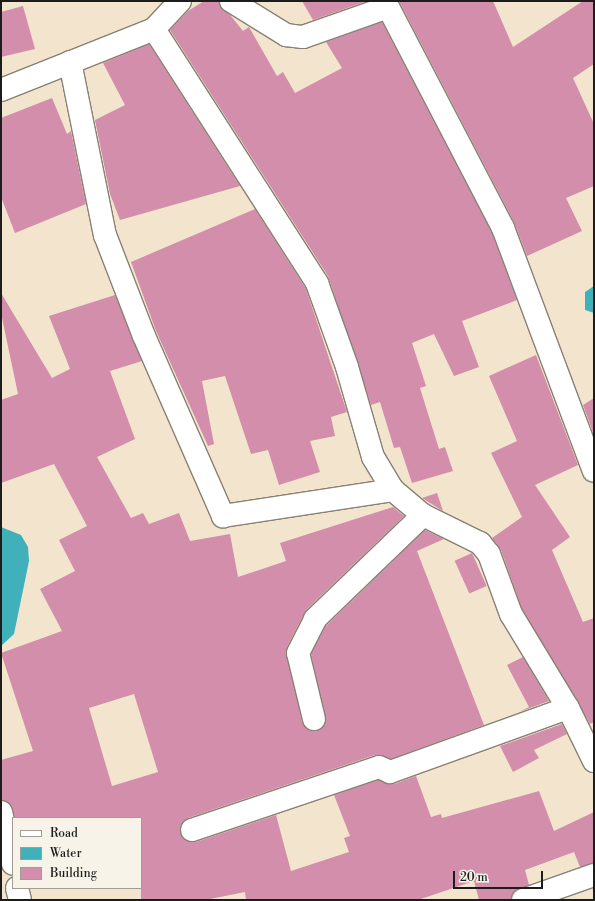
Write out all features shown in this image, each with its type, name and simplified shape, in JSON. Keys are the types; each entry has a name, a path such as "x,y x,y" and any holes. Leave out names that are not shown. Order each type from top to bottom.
{"street":[{"path":"1,90 154,29 180,1"},
{"path":"231,1 286,35 303,38 388,7 503,228 594,471"},
{"path":"154,29 316,283 347,366 371,450 393,490 423,515 480,543 489,554 511,614 568,708 594,761"},
{"path":"70,62 105,235 144,336 223,516 393,490"},
{"path":"314,720 298,653 315,619 423,515"},
{"path":"192,830 379,767 390,772 568,708"},
{"path":"1,812 12,860"},
{"path":"523,900 594,875"},
{"path":"18,889 20,900"}],"water":[{"path":"594,286 594,313 585,310 585,292"},
{"path":"1,527 21,535 28,547 29,561 14,634 1,646"}],"building":[{"path":"204,1 219,1 243,31 249,27 277,76 283,72 295,93 342,68 326,42 382,22 492,233 517,300 462,321 479,367 454,376 434,334 412,343 426,386 420,388 439,449 445,447 453,471 412,483 400,447 394,448 380,402 371,405 328,276 170,30 188,11"},
{"path":"302,1 367,1 313,20"},
{"path":"399,1 493,1 513,47 583,1 594,1 594,64 573,78 594,124 594,186 566,198 582,231 527,256 514,222"},
{"path":"23,6 35,49 1,57 1,12"},
{"path":"149,44 240,186 120,220 110,194 95,120 125,105 103,63"},
{"path":"52,98 67,134 71,131 86,204 15,233 1,197 1,118"},
{"path":"255,209 306,289 347,412 331,417 335,436 310,441 320,472 279,485 268,450 251,454 225,376 202,381 214,444 208,446 156,331 131,262"},
{"path":"1,293 52,378 70,369 49,316 115,295 142,361 110,371 135,439 97,457 131,518 143,513 149,524 179,513 190,541 230,534 238,577 286,561 280,543 393,507 404,516 306,610 287,647 302,722 310,731 317,731 326,722 311,654 325,627 425,530 444,539 417,551 484,725 391,759 375,755 188,818 180,827 183,839 196,842 276,815 291,871 349,852 344,838 350,836 334,795 378,780 394,784 416,776 431,817 441,814 442,818 539,791 554,831 594,812 594,863 580,867 574,852 525,870 529,885 514,892 511,900 479,900 474,881 418,900 246,900 245,892 205,900 141,900 142,817 15,817 10,804 1,800 1,760 33,751 1,653 62,631 40,589 75,571 59,540 87,526 54,464 1,483 1,400 18,394 1,313","holes":["134,694 158,772 112,786 89,708"]},
{"path":"536,355 578,465 535,485 570,537 552,550 583,622 594,618 594,722 590,724 522,609 501,550 492,538 522,517 491,453 517,441 489,376"},
{"path":"594,398 594,435 583,405"},
{"path":"437,493 443,511 422,498"},
{"path":"472,553 487,586 469,594 455,561"},
{"path":"523,657 549,701 519,712 529,707 507,665"},
{"path":"562,724 567,734 534,750 539,758 513,772 500,746"}]}
